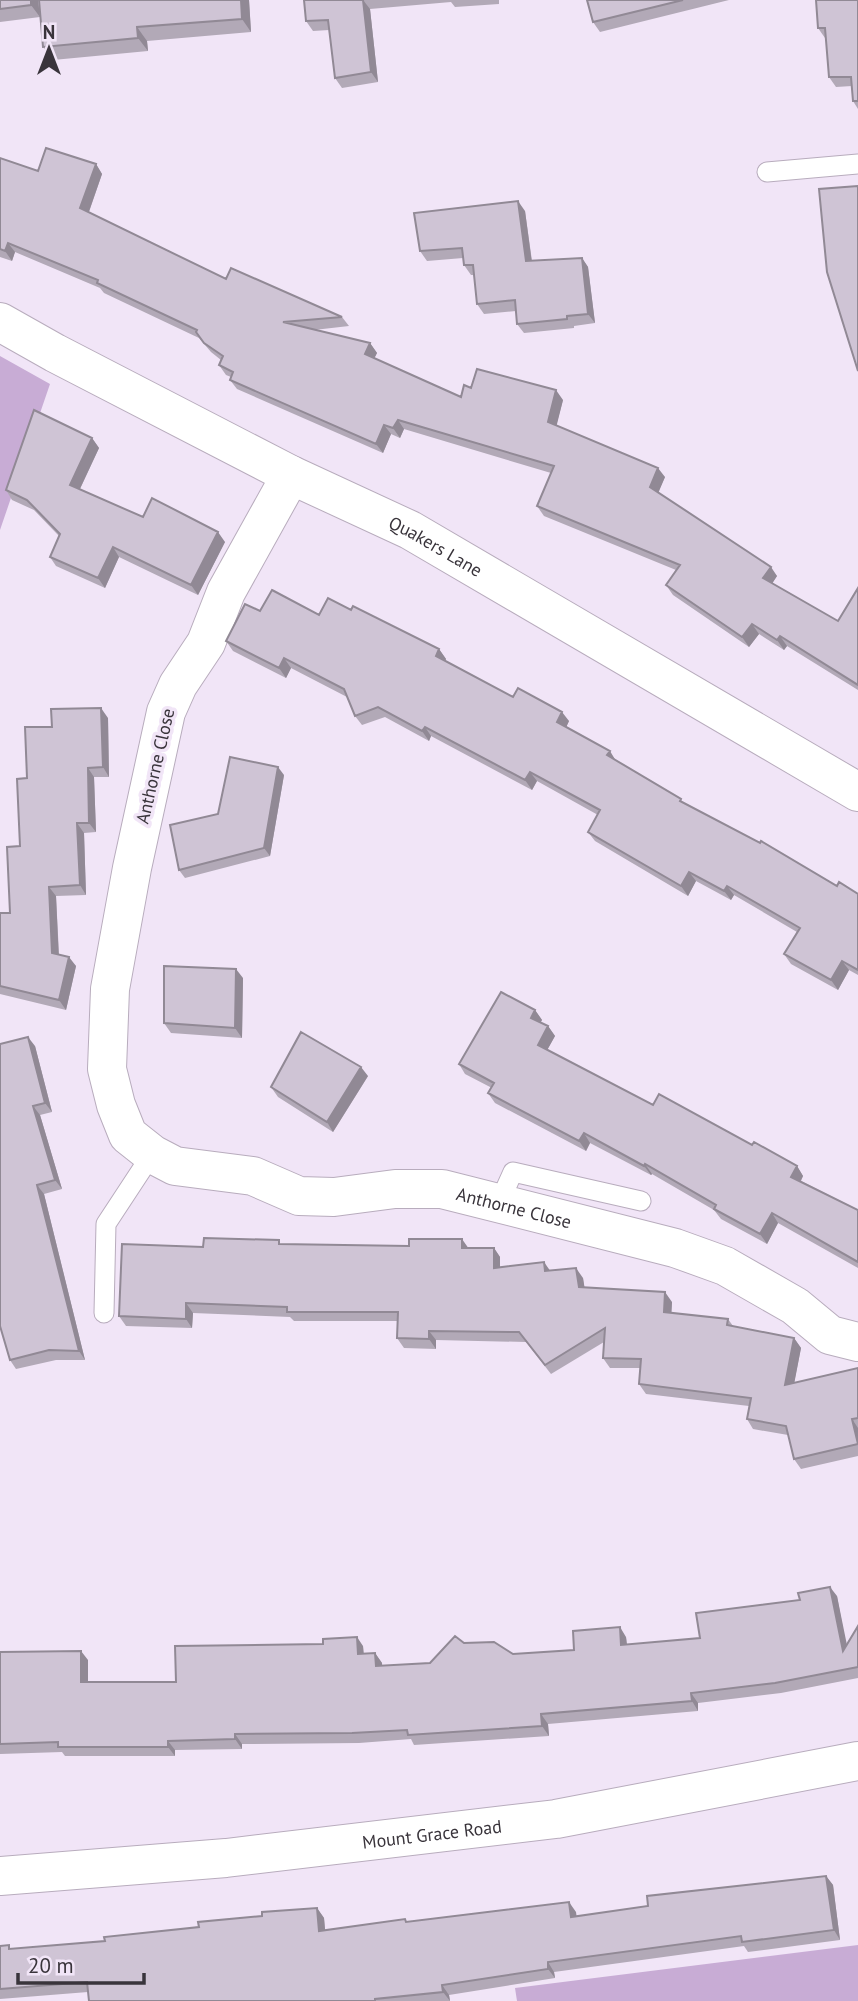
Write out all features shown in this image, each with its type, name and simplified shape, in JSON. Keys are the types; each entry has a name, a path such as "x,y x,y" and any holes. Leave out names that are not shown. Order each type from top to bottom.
{"street":[{"name":"Quakers Lane","path":"0,322 291,475 411,530 731,720 858,792"},
{"name":"Anthorne Close","path":"291,475 226,592 206,643 178,685 166,712 132,868 110,989 107,1069 116,1105 128,1135 152,1154 176,1166 253,1176 299,1196 334,1197 395,1189 442,1189 675,1248 725,1266 795,1306 830,1335 858,1342"},
{"name":"Mount Grace Road","path":"0,1876 226,1858 556,1819 858,1761"}],"lane":[{"path":"767,172 858,163"},
{"path":"104,1313 106,1224 152,1154"},
{"path":"499,1203 513,1172 641,1201"}],"shaded area":[{"path":"0,356 50,384 0,530"},
{"path":"858,1945 858,2001 517,2001 515,1988"}],"building":[{"path":"0,0 31,0 31,5 0,9"},
{"path":"39,0 241,0 242,19 137,27 138,38 43,47"},
{"path":"304,0 363,0 371,72 335,78 328,20 306,21"},
{"path":"587,0 683,0 593,22"},
{"path":"816,0 858,0 858,101 853,101 851,77 829,77 825,28 818,28"},
{"path":"46,148 96,164 80,208 226,279 231,268 342,317 283,322 370,343 365,354 461,397 464,385 471,388 477,369 556,390 548,422 658,468 650,487 771,567 763,578 838,621 858,588 858,685 780,636 777,640 752,624 742,637 666,585 680,565 537,506 554,466 398,420 393,428 384,425 376,444 230,380 233,372 219,365 223,356 204,343 197,330 97,283 98,280 8,243 5,251 0,249 0,158 38,171"},
{"path":"858,186 858,371 827,272 819,189"},
{"path":"518,201 526,261 582,258 588,314 517,324 515,300 477,304 473,265 464,265 462,248 420,251 414,213"},
{"path":"34,410 92,438 70,485 143,517 152,498 218,532 191,585 113,547 98,578 50,557 60,534 27,500 6,490"},
{"path":"272,590 319,615 328,598 351,610 353,606 439,649 436,656 513,697 518,688 562,712 557,722 610,751 607,755 681,799 680,801 760,843 761,841 837,886 839,882 858,894 858,970 842,961 831,980 784,954 800,928 727,886 724,891 689,872 681,886 588,832 600,810 530,772 525,780 425,727 422,731 378,707 355,716 344,689 284,658 279,668 226,641 245,604 260,611"},
{"path":"101,708 103,767 88,768 89,823 77,823 80,885 49,887 52,953 69,957 59,1000 0,986 0,913 10,913 7,847 20,846 17,779 27,778 25,727 52,727 51,709"},
{"path":"230,757 278,767 264,848 179,870 170,825 218,814"},
{"path":"164,966 236,969 235,1028 164,1023"},
{"path":"501,992 535,1010 531,1018 548,1026 538,1045 653,1105 659,1094 752,1145 754,1142 797,1166 791,1177 858,1210 858,1262 772,1213 760,1234 714,1209 716,1205 645,1164 644,1166 584,1133 579,1141 488,1093 494,1083 459,1064"},
{"path":"301,1032 361,1067 327,1122 271,1087"},
{"path":"28,1037 45,1103 33,1106 55,1180 37,1185 79,1351 49,1350 10,1360 0,1326 0,1044"},
{"path":"204,1238 279,1240 279,1244 409,1246 409,1239 462,1239 462,1248 494,1248 494,1268 544,1262 545,1271 576,1268 579,1287 665,1292 664,1312 728,1319 727,1325 794,1338 785,1385 858,1368 858,1418 852,1419 858,1444 794,1459 786,1426 747,1419 751,1398 639,1384 641,1359 603,1358 605,1328 545,1365 519,1332 429,1331 429,1339 397,1338 398,1312 287,1312 287,1307 186,1303 186,1319 119,1316 122,1244 203,1247"},
{"path":"830,1587 843,1651 858,1626 858,1667 775,1683 691,1693 692,1701 541,1714 542,1726 408,1735 407,1730 235,1734 235,1739 168,1741 168,1747 58,1747 58,1742 0,1744 0,1652 81,1651 81,1682 176,1682 175,1646 323,1644 323,1639 357,1637 358,1654 375,1653 376,1666 430,1663 455,1636 464,1643 494,1642 513,1654 574,1650 573,1631 620,1627 621,1645 700,1638 696,1613 800,1600 798,1593"},
{"path":"826,1876 834,1930 742,1942 741,1936 548,1962 548,1969 442,1985 443,1992 375,2001 89,2001 87,1982 0,1989 0,1946 9,1945 9,1949 105,1941 104,1937 199,1927 198,1922 262,1916 262,1912 317,1908 319,1931 569,1902 571,1917 648,1906 647,1896"}]}
